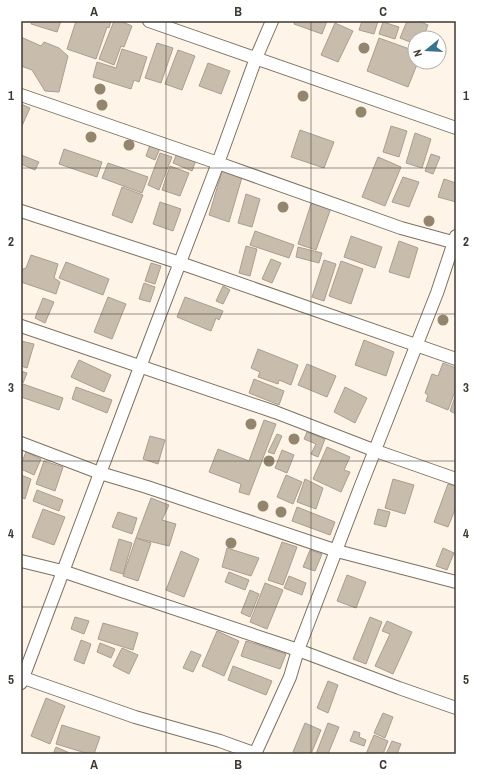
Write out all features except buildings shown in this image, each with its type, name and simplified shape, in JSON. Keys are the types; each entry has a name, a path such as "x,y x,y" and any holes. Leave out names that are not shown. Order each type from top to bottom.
{"street":[{"path":"149,21 456,128"},
{"path":"21,95 218,163 401,228 455,240 437,293 298,650 290,677 255,754 220,741 135,717 22,679 218,163 256,58 272,21"},
{"path":"21,211 180,263 456,359"},
{"path":"21,326 275,412 376,451 456,479"},
{"path":"21,443 100,473 147,487 337,550 456,582"},
{"path":"21,561 62,571 298,650 456,708"}]}
